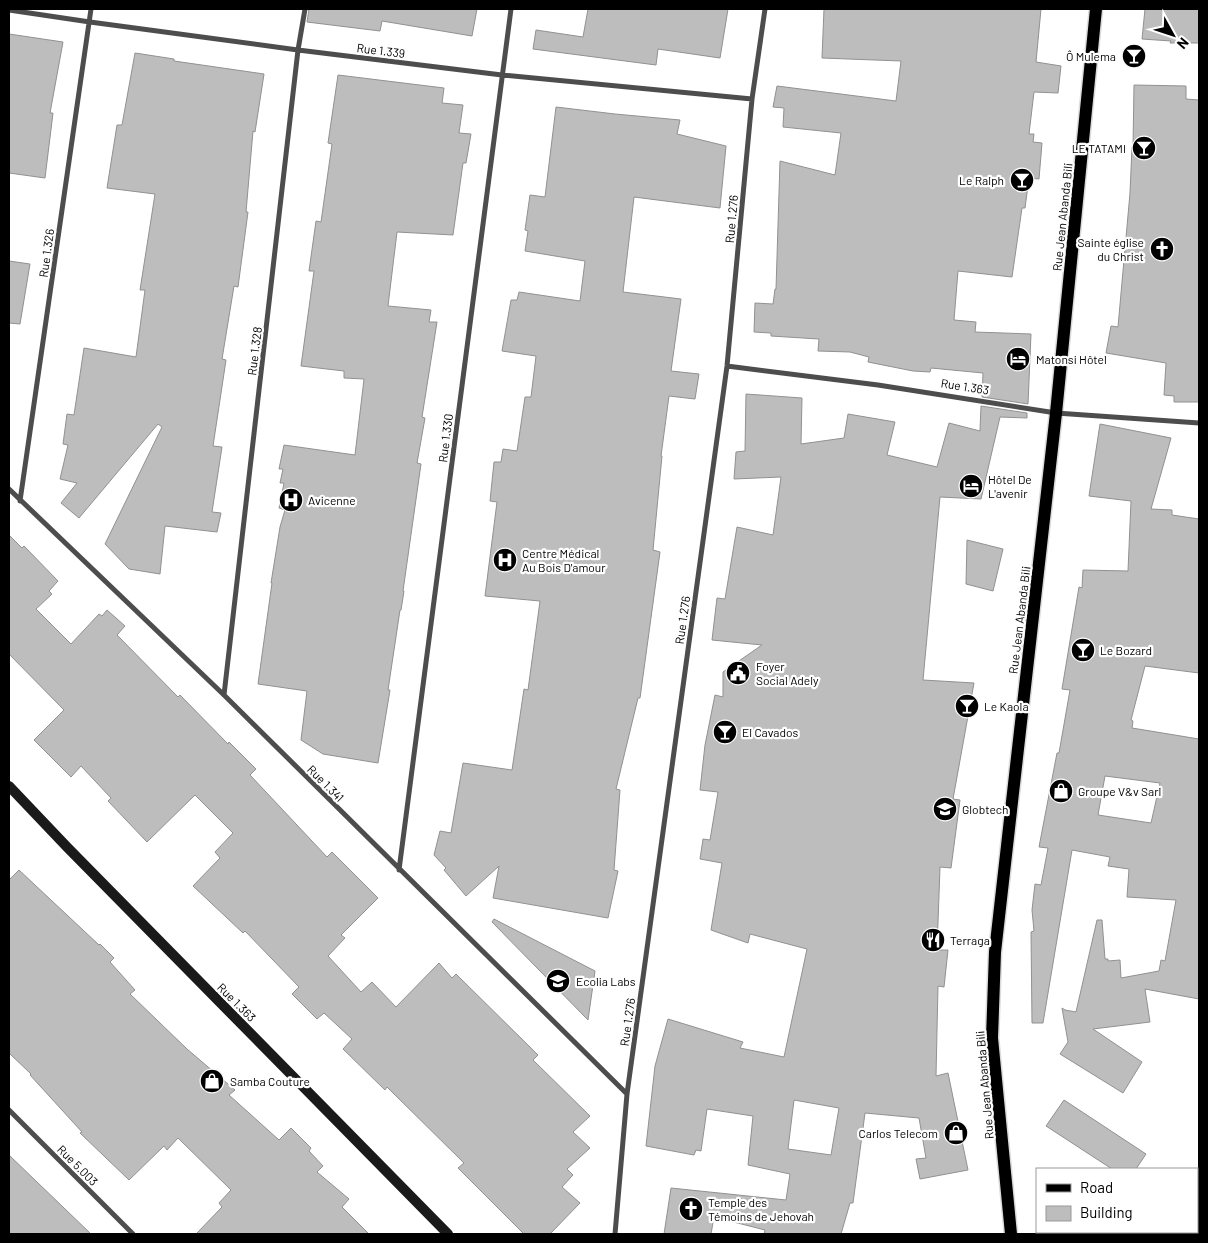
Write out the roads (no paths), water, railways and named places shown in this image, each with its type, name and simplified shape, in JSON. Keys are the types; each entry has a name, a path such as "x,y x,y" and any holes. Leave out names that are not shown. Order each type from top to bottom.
{"main road":[{"name":"Rue Jean Abanda Bili","path":"1011,1234 992,1038 995,952 1056,413 1096,9"},
{"name":"Rue 1.363","path":"9,786 448,1234"}],"street":[{"name":"Rue 1.326","path":"20,501 91,9"},
{"name":"Rue 1.328","path":"224,695 304,9"},
{"name":"Rue 1.330","path":"400,870 511,9"},
{"name":"Rue 1.276","path":"615,1234 627,1094 727,366 752,99 765,9"},
{"name":"Rue 1.339","path":"9,10 298,50 502,75 752,99"},
{"name":"Rue 1.363","path":"727,366 878,385 1056,413 1199,424"},
{"name":"Rue 1.341","path":"9,489 224,695 627,1094"},
{"name":"Rue 5.003","path":"9,1110 133,1234"}],"place":[{"name":"Ô Mulema","path":"1134,56"},
{"name":"LE TATAMI","path":"1144,148"},
{"name":"Le Ralph","path":"1022,180"},
{"name":"Sainte église du Christ","path":"1162,249"},
{"name":"Matonsi Hôtel","path":"1018,359"},
{"name":"Hôtel De L'avenir","path":"971,486"},
{"name":"Avicenne","path":"291,500"},
{"name":"Centre Médical Au Bois D'amour","path":"505,560"},
{"name":"Le Bozard","path":"1083,650"},
{"name":"Foyer Social Adely","path":"738,673"},
{"name":"Le Kaola","path":"967,706"},
{"name":"El Cavados","path":"725,732"},
{"name":"Groupe V&v Sarl","path":"1061,791"},
{"name":"Globtech","path":"945,809"},
{"name":"Terraga","path":"933,940"},
{"name":"Ecolia Labs","path":"558,981"},
{"name":"Samba Couture","path":"212,1081"},
{"name":"Carlos Telecom","path":"956,1133"},
{"name":"Temple des Témoins de Jehovah","path":"691,1209"}]}
